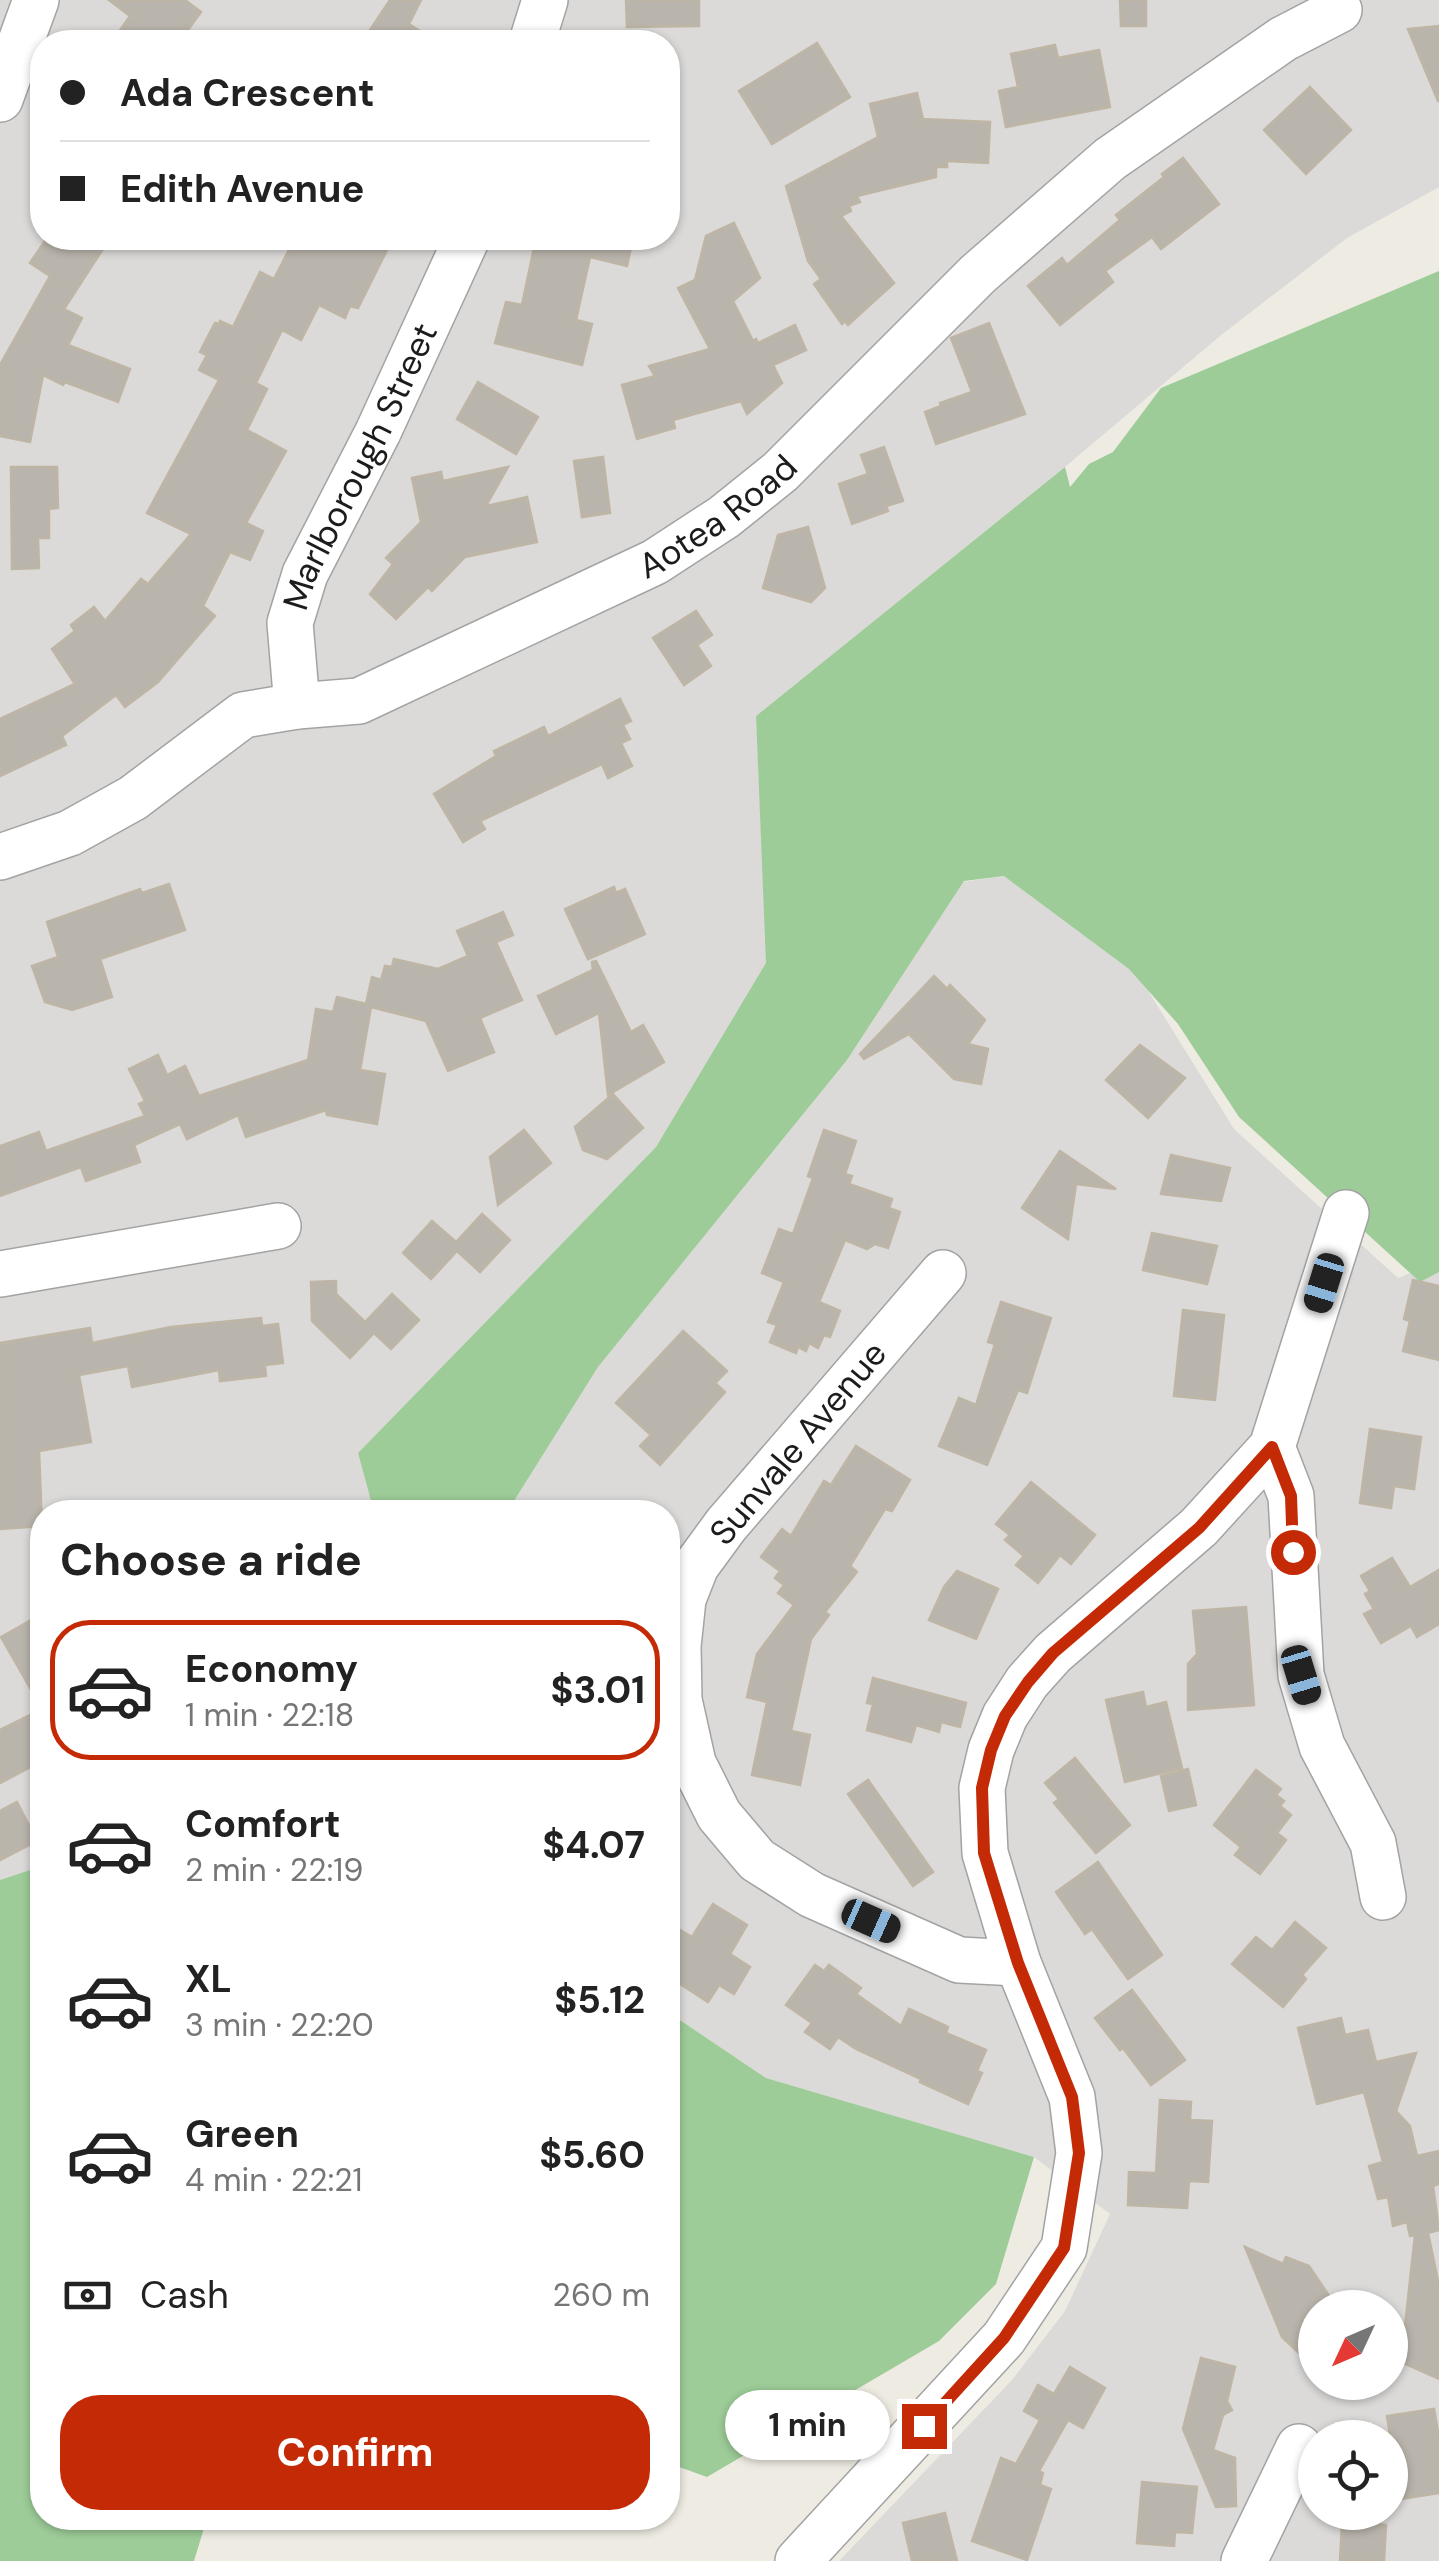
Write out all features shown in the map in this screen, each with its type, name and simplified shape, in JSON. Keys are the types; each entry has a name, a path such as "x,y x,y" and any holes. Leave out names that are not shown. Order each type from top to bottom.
{"street":[{"path":"0,99 36,0"},
{"path":"536,30 546,0"},
{"name":"Aotea Road","path":"0,856 70,832 133,798 243,715 359,701 655,562 724,517 780,472 978,274 1110,159 1283,39 1339,10"},
{"name":"Marlborough Street","path":"297,706 290,623 305,574 378,432 462,250"},
{"path":"798,2561 1004,2338 1064,2248 1079,2153 1072,2097 1018,1963 984,1853 982,1788 991,1750 1005,1716 1053,1653 1199,1528 1272,1447 1346,1213"},
{"path":"0,1274 278,1226"},
{"name":"Sunvale Avenue","path":"680,1630 684,1598 696,1566 943,1273"},
{"path":"1272,1447 1291,1496 1301,1675 1322,1746 1374,1842 1383,1897"},
{"name":"Sunvale Avenue","path":"680,1704 693,1763 719,1814 757,1860 812,1894 959,1960 1018,1963"},
{"path":"1244,2561 1298,2451"}],"shaded area":[{"path":"0,0 1439,0 1439,187 1347,238 1220,336 1065,467 756,716 767,963 656,1147 358,1453 371,1500 30,1500 30,1870 0,1880"},
{"path":"1004,876 1139,976 1234,1129 1398,1278 1439,1262 1439,2561 839,2561 1012,2380 1065,2311 1110,2214 1034,2157 766,2078 680,2020 680,1500 515,1500 598,1367 847,1060 963,882"}],"green space":[{"path":"1439,271 1439,1272 1420,1282 1239,1117 1178,1024 1129,969 1004,876 964,881 847,1060 598,1367 515,1500 371,1500 358,1453 656,1147 766,963 756,716 1065,467 1070,487 1089,464 1113,452 1161,388"},
{"path":"30,1870 30,2530 203,2530 194,2561 0,2561 0,1880"},
{"path":"680,2020 766,2078 1034,2157 996,2284 939,2341 707,2477 680,2467"}],"building":[{"path":"109,0 185,0 201,12 188,30 120,30 130,16"},
{"path":"390,0 421,0 409,24 418,30 370,30"},
{"path":"626,0 699,0 699,26 627,27"},
{"path":"1120,0 1146,0 1146,26 1121,26"},
{"path":"1439,26 1439,101 1438,101 1408,29"},
{"path":"817,43 850,97 772,144 739,91"},
{"path":"1055,45 1058,58 1099,50 1110,107 1006,127 999,91 1018,87 1011,54"},
{"path":"1310,87 1351,130 1306,174 1264,130"},
{"path":"917,93 923,119 990,122 988,163 947,161 947,167 936,167 936,177 857,196 860,202 849,206 851,211 841,216 894,283 848,325 845,321 842,324 814,284 821,279 808,261 786,186 878,137 870,104"},
{"path":"1183,158 1219,204 1161,249 1152,237 1105,271 1113,282 1060,325 1028,286 1062,258 1067,265 1120,220 1116,215"},
{"path":"734,223 760,278 733,301 753,341 758,343 795,325 806,350 773,365 782,383 747,414 741,401 673,420 675,428 637,439 622,385 655,376 649,366 710,349 678,288 695,280 706,236"},
{"path":"39,250 102,250 64,309 82,318 68,345 130,369 118,402 43,375 30,442 0,436 0,365 50,276 30,263"},
{"path":"289,250 387,250 358,308 350,306 345,318 319,305 301,340 282,330 256,383 267,389 247,430 286,451 246,523 263,531 250,560 230,552 203,606 215,616 158,682 125,707 116,695 62,736 66,745 0,776 0,719 75,684 52,649 75,631 71,625 94,607 105,621 141,579 148,584 191,534 147,513 219,380 199,370 207,355 200,352 215,323 220,321 233,327 260,272 274,279"},
{"path":"533,250 630,250 627,266 590,257 576,320 592,324 582,365 495,343 506,302 522,305"},
{"path":"989,323 1025,414 936,444 925,412 972,392 951,338"},
{"path":"478,382 538,417 516,454 457,419"},
{"path":"884,447 903,501 852,524 839,484 868,474 861,455"},
{"path":"603,457 610,513 582,517 574,461"},
{"path":"11,467 57,467 58,508 49,509 49,538 38,538 39,568 12,569"},
{"path":"508,467 486,506 527,497 537,542 465,557 432,591 428,587 396,619 370,594 393,564 386,558 421,522 412,478 441,472 443,481"},
{"path":"808,527 825,588 811,602 763,588 778,535"},
{"path":"696,611 712,635 697,645 711,666 684,685 653,638"},
{"path":"620,699 631,721 623,725 630,739 621,743 632,766 608,778 602,764 480,821 485,829 463,842 434,794 496,756 494,751 544,727 548,736"},
{"path":"169,884 185,930 100,959 112,997 72,1010 45,1002 32,966 58,957 47,922 140,889 142,893"},
{"path":"614,887 616,893 625,889 645,934 588,959 565,909"},
{"path":"503,912 513,935 496,942 522,1000 480,1018 494,1052 448,1071 426,1021 371,1007 360,1070 385,1074 377,1124 327,1115 326,1110 246,1137 238,1115 187,1139 180,1124 134,1145 140,1162 86,1181 81,1167 0,1196 0,1146 39,1132 46,1151 145,1116 139,1104 145,1101 129,1069 158,1055 167,1075 185,1066 199,1096 308,1060 316,1009 333,1012 337,997 366,1004 372,977 381,980 385,966 392,967 394,959 438,969 468,956 457,931"},
{"path":"596,961 631,1032 643,1025 664,1062 608,1095 599,1013 556,1034 538,996 593,970 592,962"},
{"path":"934,976 947,989 950,985 985,1020 968,1044 988,1049 981,1084 954,1079 909,1034 864,1059 860,1054"},
{"path":"1140,1045 1185,1078 1148,1118 1106,1080"},
{"path":"613,1094 643,1128 607,1159 583,1150 575,1127"},
{"path":"524,1130 551,1163 498,1205 490,1157"},
{"path":"824,1130 856,1141 845,1174 852,1176 849,1184 892,1199 889,1208 900,1212 888,1248 875,1244 867,1249 845,1240 819,1302 840,1311 830,1337 824,1335 818,1348 809,1343 806,1351 798,1347 796,1353 770,1342 777,1325 768,1322 784,1282 762,1273 779,1229 793,1234 813,1178 808,1176"},
{"path":"1060,1151 1116,1189 1076,1184 1068,1239 1022,1208"},
{"path":"1171,1155 1230,1168 1221,1201 1161,1194"},
{"path":"482,1214 510,1240 480,1272 457,1251 431,1279 403,1253 432,1221 456,1242"},
{"path":"1152,1233 1217,1246 1207,1284 1143,1270"},
{"path":"1413,1280 1439,1286 1439,1360 1403,1351 1410,1321 1404,1319"},
{"path":"336,1281 336,1294 365,1322 392,1294 419,1320 391,1349 374,1333 350,1358 312,1321 311,1282"},
{"path":"1001,1302 1051,1318 1027,1393 1018,1390 987,1465 939,1446 959,1398 976,1405 995,1344 988,1342"},
{"path":"1183,1310 1224,1315 1215,1400 1174,1396"},
{"path":"261,1318 262,1326 278,1324 283,1363 265,1365 266,1376 220,1381 219,1370 132,1387 128,1366 79,1375 91,1442 39,1451 41,1500 30,1500 30,1527 0,1529 0,1343 90,1328 92,1343 171,1327"},
{"path":"683,1331 727,1371 715,1383 725,1392 660,1465 640,1446 651,1435 616,1403"},
{"path":"1370,1429 1421,1437 1414,1489 1394,1486 1391,1508 1360,1503"},
{"path":"856,1446 910,1480 892,1511 885,1509 850,1566 857,1572 825,1612 829,1615 811,1639 791,1731 810,1735 800,1785 752,1775 767,1702 747,1697 757,1654 794,1605 778,1593 784,1585 775,1578 780,1571 761,1557 782,1529 791,1536 824,1481 831,1485"},
{"path":"1031,1482 1095,1535 1071,1564 1060,1555 1038,1583 1016,1565 1024,1556 1005,1540 1010,1535 996,1524"},
{"path":"1392,1558 1410,1587 1439,1570 1439,1624 1417,1637 1411,1626 1381,1643 1364,1614 1374,1609 1361,1576"},
{"path":"957,1571 998,1589 976,1639 929,1620 944,1587"},
{"path":"1246,1607 1254,1705 1188,1710 1188,1664 1197,1654 1193,1611"},
{"path":"30,1621 30,1688 1,1637"},
{"path":"873,1678 966,1703 960,1727 941,1722 939,1732 916,1725 911,1742 867,1730 873,1704 867,1703"},
{"path":"1143,1692 1146,1707 1166,1702 1182,1768 1125,1782 1106,1700"},
{"path":"30,1715 30,1767 0,1783 0,1730"},
{"path":"1075,1758 1130,1825 1096,1853 1054,1803 1059,1799 1045,1783"},
{"path":"1188,1769 1196,1805 1169,1811 1161,1776"},
{"path":"1256,1770 1281,1789 1276,1795 1284,1801 1280,1806 1291,1815 1277,1833 1286,1840 1260,1874 1235,1855 1241,1847 1214,1825"},
{"path":"868,1780 933,1872 913,1886 848,1794"},
{"path":"17,1802 30,1827 30,1845 0,1860 0,1811"},
{"path":"1098,1862 1162,1955 1128,1979 1092,1929 1085,1934 1056,1892"},
{"path":"713,1904 747,1925 730,1954 750,1967 734,1994 719,1985 708,2002 680,1984 680,1930 692,1937"},
{"path":"1295,1922 1326,1948 1302,1975 1306,1979 1283,2007 1232,1964 1256,1937 1272,1950"},
{"path":"815,1965 824,1971 829,1965 861,1988 856,1994 901,2026 909,2009 948,2027 946,2033 986,2050 977,2071 982,2073 968,2104 838,2037 830,2049 805,2032 812,2023 786,2005"},
{"path":"1132,1990 1185,2060 1151,2085 1095,2018"},
{"path":"1341,2018 1345,2035 1368,2030 1376,2062 1416,2053 1396,2111 1410,2126 1417,2156 1439,2151 1439,2184 1433,2186 1439,2230 1428,2233 1439,2285 1439,2379 1408,2365 1408,2298 1415,2235 1410,2236 1407,2222 1393,2226 1388,2197 1378,2199 1369,2166 1383,2162 1364,2092 1317,2104 1298,2028"},
{"path":"1160,2100 1191,2102 1190,2120 1212,2121 1208,2182 1189,2181 1187,2208 1128,2205 1129,2172 1156,2173"},
{"path":"1245,2247 1283,2264 1286,2257 1309,2266 1325,2290 1298,2290 1298,2352 1282,2337"},
{"path":"1201,2358 1235,2367 1227,2401 1232,2410 1223,2415 1213,2450 1235,2458 1236,2506 1216,2507 1183,2429"},
{"path":"1070,2367 1105,2388 1083,2428 1068,2420 1039,2471 1043,2473 1040,2485 1051,2489 1027,2560 972,2541 1001,2458 1016,2464 1040,2420 1024,2411 1038,2385 1054,2394"},
{"path":"1434,2409 1439,2437 1439,2493 1408,2498 1408,2420 1388,2420 1387,2416"},
{"path":"1142,2482 1197,2487 1192,2533 1175,2532 1174,2546 1137,2543"},
{"path":"945,2513 957,2561 912,2561 903,2523"},
{"path":"1342,2530 1386,2530 1384,2561 1340,2561"}],"route":[{"path":"924,2426 1004,2338 1064,2248 1079,2153 1072,2097 1018,1963 984,1853 982,1788 1005,1716 1053,1653 1199,1528 1272,1447 1291,1496 1293,1552"}]}
